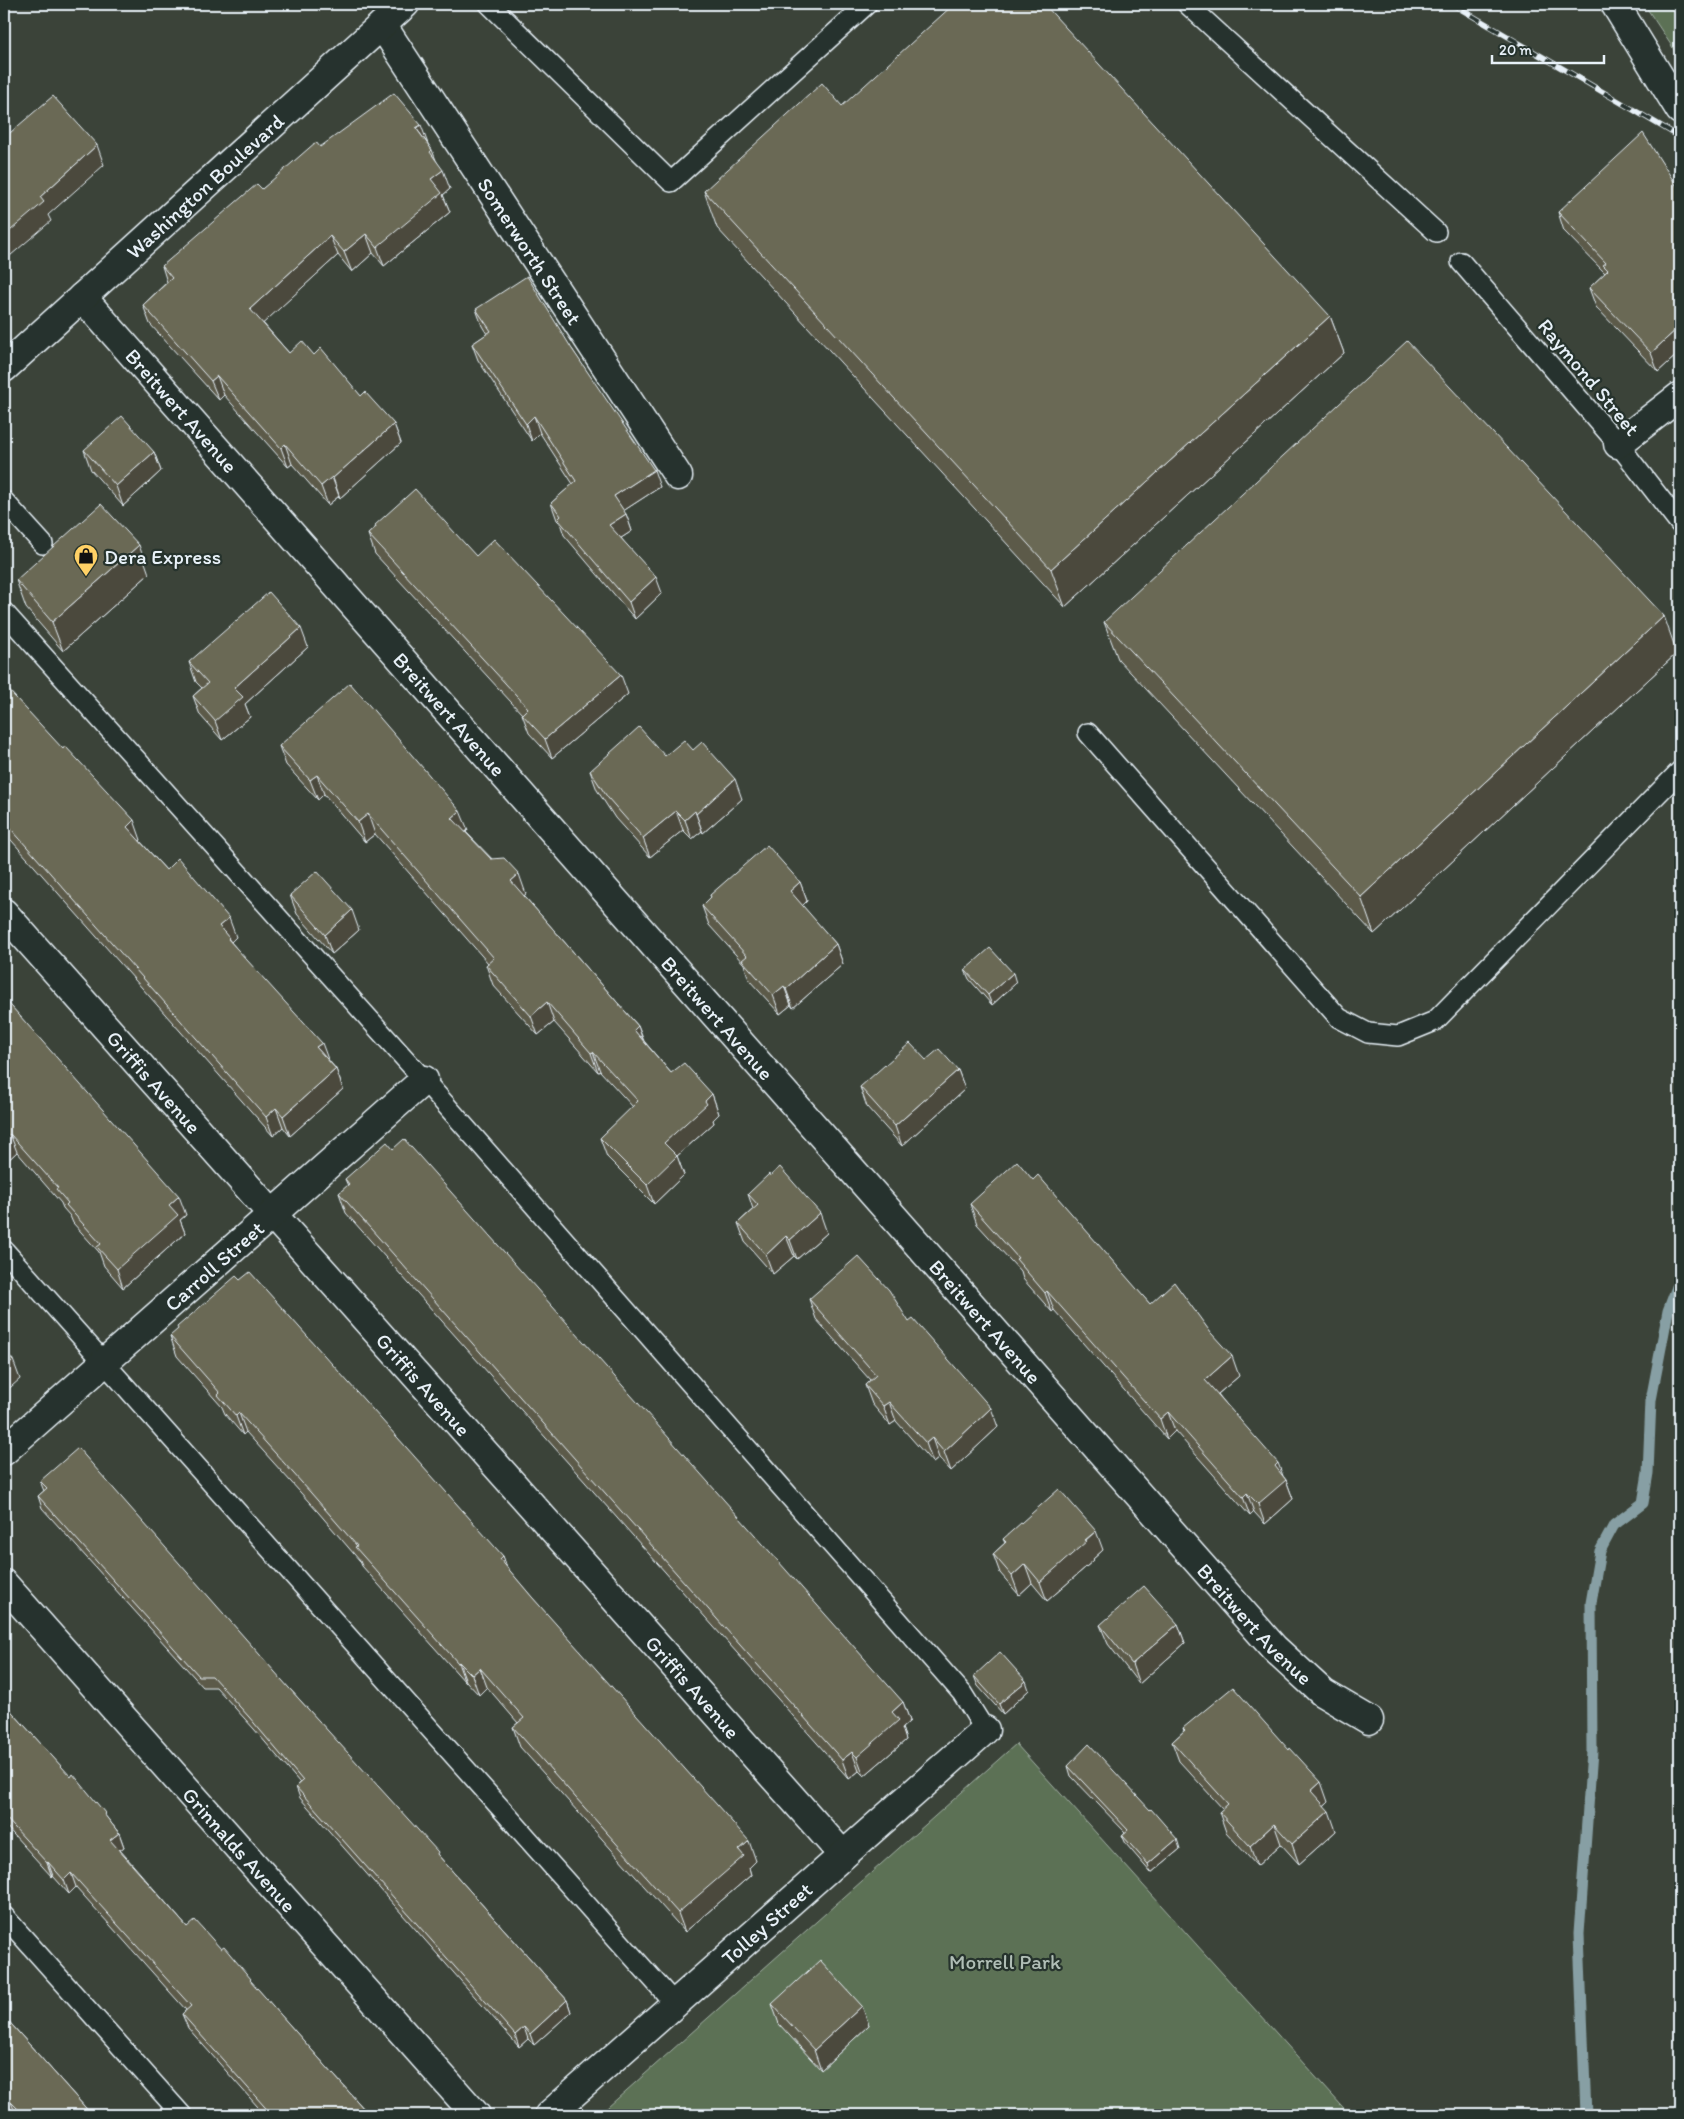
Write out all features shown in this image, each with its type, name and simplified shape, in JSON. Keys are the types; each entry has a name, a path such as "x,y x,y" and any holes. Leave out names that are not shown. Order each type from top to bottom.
{"street":[{"name":"Washington Boulevard","path":"4,367 405,4"},
{"path":"1616,4 1680,110"},
{"name":"Somerworth Street","path":"382,25 678,476"},
{"name":"Breitwert Avenue","path":"82,298 1274,1648 1323,1693 1369,1720"},
{"path":"1618,444 1680,396"},
{"name":"Griffis Avenue","path":"4,913 843,1855"},
{"name":"Carroll Street","path":"4,1451 424,1080"},
{"name":"Grinnalds Avenue","path":"4,1584 476,2115"},
{"name":"Tolley Street","path":"549,2115 985,1730"}],"lane":[{"path":"489,4 671,182 866,4"},
{"path":"1187,4 1436,232"},
{"name":"Raymond Street","path":"1460,262 1618,444 1680,524"},
{"path":"4,501 43,544"},
{"path":"4,612 424,1080 962,1694 985,1730"},
{"path":"1088,733 1338,1018 1368,1033 1398,1036 1435,1021 1680,771"},
{"path":"4,1250 675,2004"},
{"path":"4,1916 182,2115"}],"green space":[{"path":"1644,4 1680,4 1680,54 1675,51"},
{"name":"Morrell Park","path":"1016,1744 1350,2115 599,2115"}],"building":[{"path":"954,4 1044,4 1330,316 1051,569 704,191 822,83 842,106"},
{"path":"394,93 421,125 416,128 432,150 430,152 443,170 431,179 442,193 377,247 366,234 344,252 330,236 250,309 289,353 302,341 314,355 321,348 361,396 365,392 394,424 333,478 321,486 285,444 281,448 217,376 211,381 143,305 172,278 162,266 257,184 262,189 316,142 320,147"},
{"path":"53,96 97,145 40,197 44,202 4,236 4,138"},
{"path":"1643,133 1680,191 1680,326 1651,353 1589,288 1608,270 1603,265 1606,263 1558,212"},
{"path":"527,276 572,349 654,470 614,496 626,514 609,525 656,577 629,602 558,519 561,516 551,503 576,481 534,416 526,424 472,344 491,331 476,309"},
{"path":"1407,341 1664,616 1361,897 1104,622"},
{"path":"122,416 154,452 116,486 84,450"},
{"path":"415,489 476,556 494,539 621,675 545,739 522,714 528,708 368,534 376,527 375,525"},
{"path":"101,504 139,545 52,622 16,580"},
{"path":"269,592 301,628 234,688 243,697 215,721 193,696 208,683 189,662"},
{"path":"350,683 460,811 452,818 491,859 504,858 519,874 511,881 638,1026 634,1030 671,1073 684,1063 712,1094 705,1101 707,1104 664,1143 677,1156 647,1185 600,1138 638,1101 593,1052 591,1053 547,1002 531,1016 486,965 494,958 368,814 358,822 317,775 310,780 279,746"},
{"path":"4,685 63,749 65,746 134,820 127,827 166,870 178,858 229,918 219,926 228,939 322,1043 316,1047 336,1069 283,1116 276,1108 266,1117 4,821"},
{"path":"639,727 665,756 684,740 693,750 702,742 735,779 696,814 695,811 685,820 676,811 643,838 608,798 590,771"},
{"path":"767,845 800,882 790,891 836,944 786,989 784,986 773,995 742,960 747,956 702,906 711,897 710,895"},
{"path":"317,871 352,910 325,935 290,895"},
{"path":"990,948 1013,973 988,995 965,970"},
{"path":"4,998 179,1196 169,1205 178,1215 117,1269 97,1247 101,1244 66,1205 68,1203 56,1189 58,1188 10,1134 4,1140"},
{"path":"910,1043 926,1060 939,1049 958,1070 895,1126 860,1087"},
{"path":"404,1139 903,1702 892,1712 899,1720 857,1757 852,1752 842,1760 339,1193 349,1184 345,1179 387,1142 393,1149"},
{"path":"1017,1161 1033,1180 1038,1175 1150,1304 1174,1282 1211,1333 1232,1356 1205,1380 1278,1463 1275,1466 1286,1480 1258,1504 1247,1493 1243,1497 1168,1412 1160,1419 1047,1291 1045,1293 1016,1259 1018,1258 970,1204"},
{"path":"780,1167 820,1213 790,1240 786,1236 766,1255 738,1223 758,1205 748,1194 769,1174 770,1176"},
{"path":"858,1256 889,1290 909,1322 913,1319 991,1408 944,1452 932,1438 926,1443 889,1402 883,1406 865,1385 876,1375 809,1299"},
{"path":"250,1272 503,1556 500,1559 532,1597 749,1841 739,1850 744,1856 678,1913 513,1727 524,1718 480,1668 472,1675 458,1663 355,1547 357,1546 311,1493 239,1413 236,1416 218,1395 220,1393 170,1336 178,1329 177,1327 236,1276 240,1280"},
{"path":"4,1349 13,1360 4,1368"},
{"path":"78,1448 289,1688 438,1852 437,1854 567,2000 530,2034 524,2027 515,2035 296,1787 303,1781 249,1717 212,1676 199,1676 38,1496 47,1488 40,1481"},
{"path":"1059,1489 1096,1531 1040,1582 1025,1564 1012,1576 993,1554 1006,1542 1003,1539"},
{"path":"1144,1586 1178,1624 1132,1664 1100,1625"},
{"path":"1000,1652 1026,1681 999,1704 974,1676"},
{"path":"1233,1687 1289,1750 1290,1748 1321,1782 1311,1791 1329,1811 1292,1844 1274,1824 1250,1846 1219,1812 1228,1804 1172,1742 1185,1730 1183,1728"},
{"path":"4,1703 71,1777 73,1774 105,1813 119,1833 110,1840 187,1927 195,1920 221,1949 224,1947 250,1980 364,2109 356,2115 272,2115 182,2014 191,2006 71,1873 64,1880 4,1816"},
{"path":"1089,1744 1177,1839 1148,1864 1122,1835 1128,1830 1068,1766"},
{"path":"820,1960 862,2006 814,2050 772,2004"},
{"path":"4,2016 92,2115 24,2115 11,2102 4,2108"}],"waterway":[{"path":"1586,2115 1579,1934 1592,1751 1591,1603 1600,1551 1614,1525 1643,1503 1648,1473 1651,1400 1668,1311 1680,1279"}],"railway":[{"path":"1452,4 1680,137"}],"place":[{"name":"Dera Express","path":"86,577"}]}
